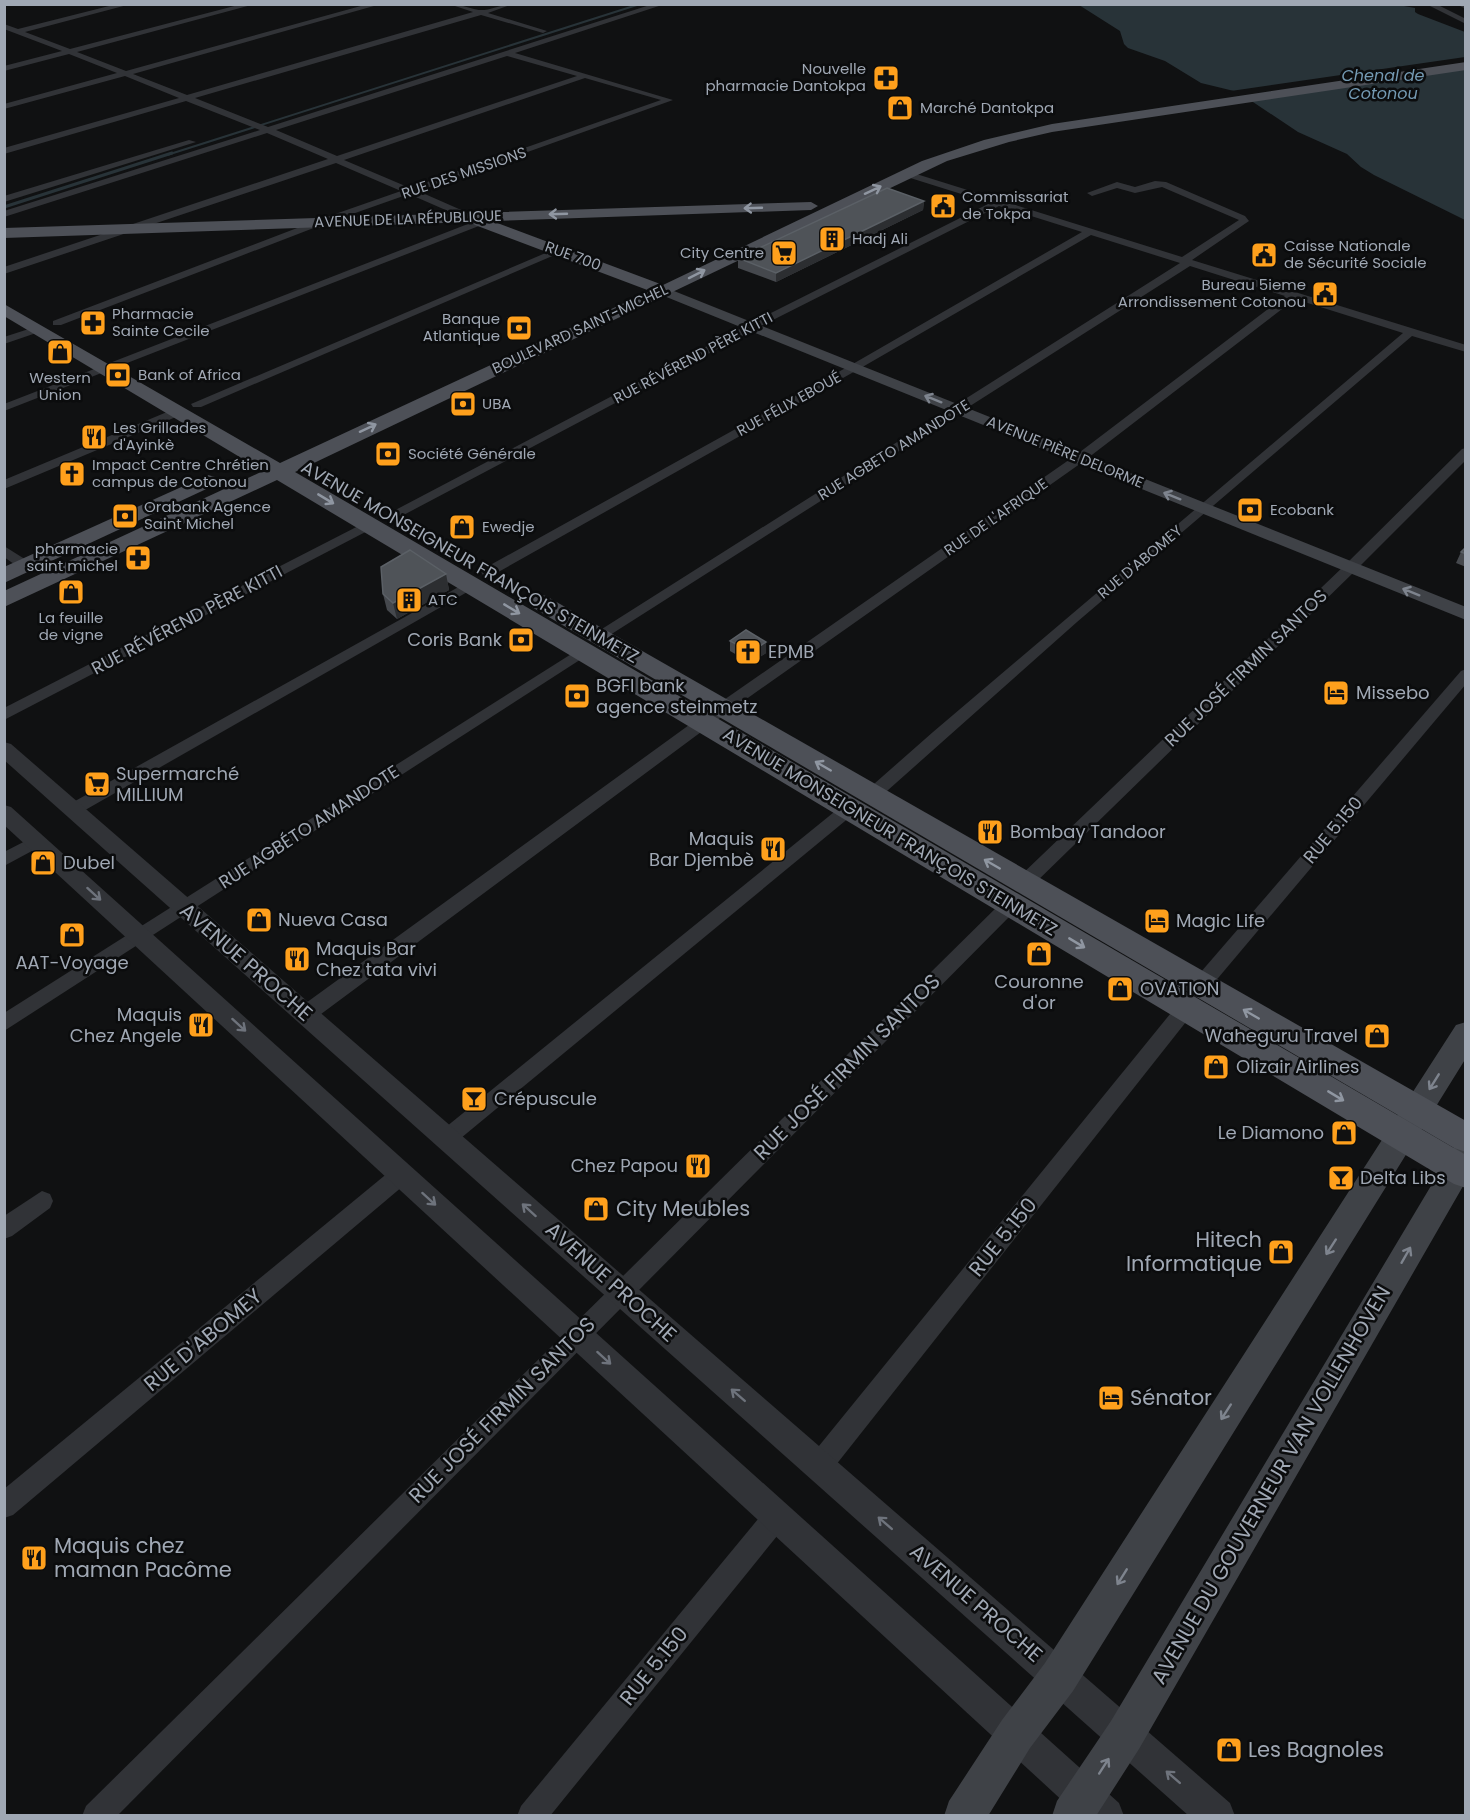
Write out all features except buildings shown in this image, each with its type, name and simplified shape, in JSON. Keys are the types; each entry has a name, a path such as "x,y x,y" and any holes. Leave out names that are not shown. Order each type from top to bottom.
{"main road":[{"path":"1167,107 1466,61"},
{"path":"705,253 938,148 1020,127 1466,66"},
{"name":"BOULEVARD SAINT-MICHEL","path":"4,576 664,291 907,174 954,154 1007,137 1167,107"},
{"name":"AVENUE DE LA RÉPUBLIQUE","path":"4,239 811,206"},
{"name":"AVENUE DE LA RÉPUBLIQUE","path":"4,233 321,222 475,220"},
{"name":"RUE 700","path":"475,220 664,291"},
{"name":"BOULEVARD SAINT-MICHEL","path":"620,292 663,272"},
{"name":"AVENUE PIÈRE DELORME","path":"664,291 1466,614"},
{"name":"AVENUE MONSEIGNEUR FRANÇOIS STEINMETZ","path":"4,293 48,326 188,408 262,463 380,520 713,715 872,795 1186,1008 1410,1123"},
{"name":"AVENUE MONSEIGNEUR FRANÇOIS STEINMETZ","path":"4,309 48,326"},
{"name":"BOULEVARD SAINT-MICHEL","path":"4,600 262,463"},
{"name":"AVENUE MONSEIGNEUR FRANÇOIS STEINMETZ","path":"713,715 850,808 1202,985 1463,1158"},
{"path":"964,1815 1016,1734 1059,1677 1466,1033"},
{"name":"AVENUE DU GOUVERNEUR VAN VOLLENHOVEN","path":"1087,1809 1125,1735 1463,1158"}],"street":[{"path":"4,34 128,4"},
{"path":"4,69 252,4"},
{"path":"4,107 378,4"},
{"path":"452,4 543,31"},
{"path":"4,151 510,4"},
{"path":"4,214 260,126 509,54 662,4"},
{"path":"1429,4 1466,22"},
{"path":"1460,4 1466,7"},
{"path":"4,26 260,126 475,220"},
{"path":"531,35 553,28"},
{"path":"509,54 585,76"},
{"path":"4,271 585,76"},
{"name":"RUE DES MISSIONS","path":"4,341 303,228 669,100 585,76"},
{"path":"240,127 260,126"},
{"path":"4,199 206,138"},
{"path":"907,174 1466,349"},
{"name":"RUE AGBETO AMANDOTE","path":"592,644 959,410 1244,221 1242,218 1163,184 1135,190 1117,186 1092,193"},
{"name":"RUE RÉVÉREND PÈRE KITTI","path":"4,715 753,326 997,203"},
{"path":"4,408 475,220"},
{"name":"RUE FÉLIX EBOUÉ","path":"74,810 479,578 855,368 1089,232"},
{"path":"4,485 558,251"},
{"name":"RUE DE L'AFRIQUE","path":"306,1014 713,715 1080,458 1293,295"},
{"name":"RUE D'ABOMEY","path":"872,795 1046,640 1205,509 1410,332"},
{"name":"RUE JOSÉ FIRMIN SANTOS","path":"96,1815 1018,893 1466,452"},
{"path":"4,550 26,566"},
{"name":"RUE AGBÉTO AMANDOTE","path":"4,1023 592,644"},
{"name":"RUE 5.150","path":"1202,985 1466,674"},
{"name":"AVENUE PROCHE","path":"4,749 1217,1815"},
{"path":"448,1137 850,808"},
{"path":"4,812 1016,1734 1087,1809"},
{"path":"4,860 37,842"},
{"name":"RUE 5.150","path":"819,1466 1186,1008"},
{"name":"RUE D'ABOMEY","path":"4,1506 402,1174"},
{"path":"4,1229 42,1201"},
{"name":"RUE 5.150","path":"531,1815 777,1516"}],"water":[{"name":"Chenal de Cotonou","path":"1393,4 1415,8 1418,14 1465,32 1465,220 1374,175 1347,154 1298,132 1244,96 1234,91 1201,83 1165,61 1128,48 1124,44 1120,31 1079,5"}],"pier":[{"path":"1465,57 1465,69 1243,99 1224,92"}],"waterway":[{"path":"167,155 640,4"},
{"path":"4,207 172,153"}],"place":[{"name":"Nouvelle pharmacie Dantokpa","path":"886,78"},
{"name":"Marché Dantokpa","path":"900,108"},
{"name":"Commissariat de Tokpa","path":"943,206"},
{"name":"Hadj Ali","path":"832,239"},
{"name":"City Centre","path":"784,253"},
{"name":"Caisse Nationale de Sécurité Sociale","path":"1264,255"},
{"name":"Bureau 5ieme Arrondissement Cotonou","path":"1325,294"},
{"name":"Pharmacie Sainte Cecile","path":"93,323"},
{"name":"Banque Atlantique","path":"519,328"},
{"name":"Western Union","path":"60,352"},
{"name":"Bank of Africa","path":"118,375"},
{"name":"UBA","path":"463,404"},
{"name":"Les Grillades d'Ayinkè","path":"94,437"},
{"name":"Société Générale","path":"388,454"},
{"name":"Impact Centre Chrétien campus de Cotonou","path":"72,474"},
{"name":"Ecobank","path":"1250,510"},
{"name":"Orabank Agence Saint Michel","path":"125,516"},
{"name":"Ewedje","path":"462,527"},
{"name":"pharmacie saint michel","path":"138,558"},
{"name":"La feuille de vigne","path":"71,592"},
{"name":"ATC","path":"409,600"},
{"name":"Coris Bank","path":"521,640"},
{"name":"EPMB","path":"748,652"},
{"name":"Missebo","path":"1336,693"},
{"name":"BGFI bank agence steinmetz","path":"577,696"},
{"name":"Supermarché MILLIUM","path":"97,784"},
{"name":"Bombay Tandoor","path":"990,832"},
{"name":"Maquis Bar Djembè","path":"773,849"},
{"name":"Dubel","path":"43,863"},
{"name":"Nueva Casa","path":"259,920"},
{"name":"Magic Life","path":"1157,921"},
{"name":"AAT-Voyage","path":"72,935"},
{"name":"Couronne d'or","path":"1039,954"},
{"name":"Maquis Bar Chez tata vivi","path":"297,959"},
{"name":"OVATION","path":"1120,989"},
{"name":"Maquis Chez Angele","path":"201,1025"},
{"name":"Waheguru Travel","path":"1377,1036"},
{"name":"Olizair Airlines","path":"1216,1067"},
{"name":"Crépuscule","path":"474,1099"},
{"name":"Le Diamono","path":"1344,1133"},
{"name":"Chez Papou","path":"698,1166"},
{"name":"Delta Libs","path":"1341,1178"},
{"name":"City Meubles","path":"596,1209"},
{"name":"Hitech Informatique","path":"1281,1252"},
{"name":"Sénator","path":"1111,1398"},
{"name":"Maquis chez maman Pacôme","path":"34,1558"},
{"name":"Les Bagnoles","path":"1229,1750"}]}
